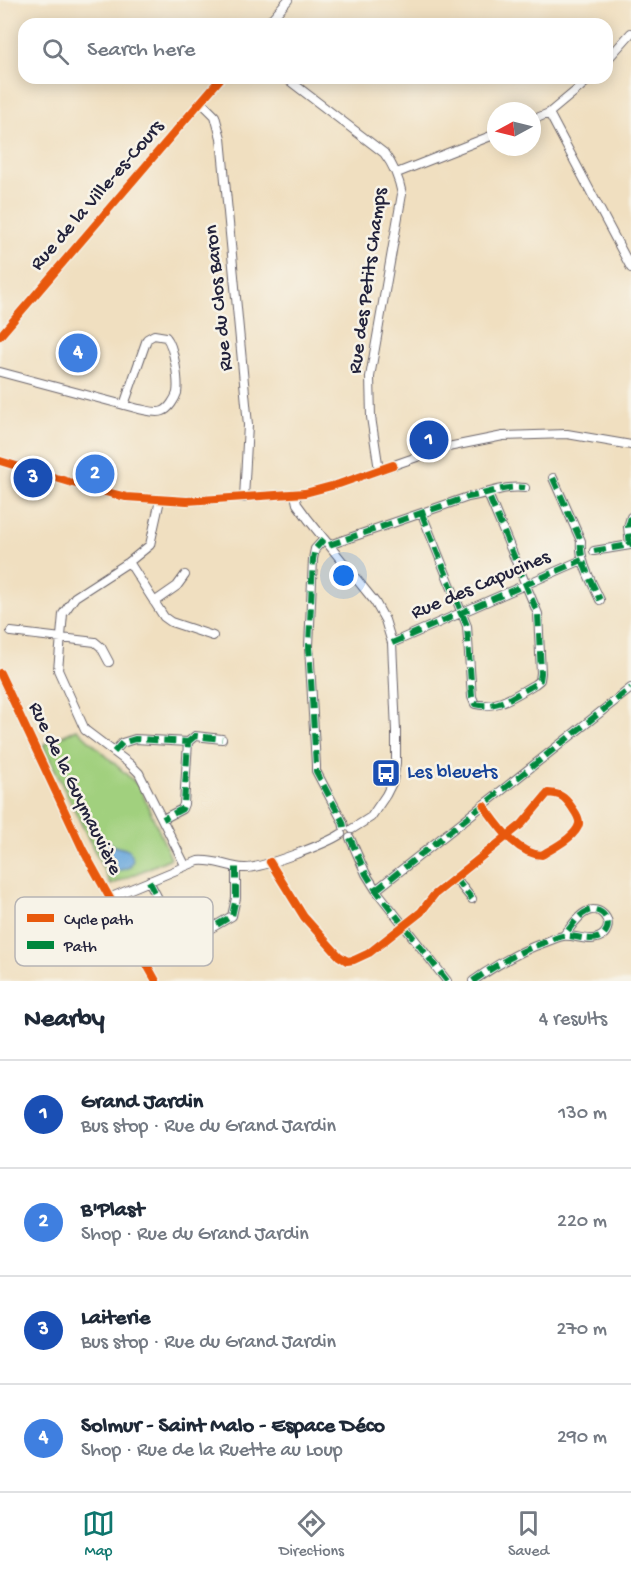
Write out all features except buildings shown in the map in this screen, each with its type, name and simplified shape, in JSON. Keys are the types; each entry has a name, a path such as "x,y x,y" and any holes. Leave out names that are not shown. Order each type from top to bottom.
{"street":[{"path":"272,18 288,0"},
{"path":"613,53 631,33"},
{"name":"Rue de la Ville-es-Cours","path":"0,336 216,84"},
{"name":"Rue des Petits Champs","path":"293,84 384,153 397,173 402,194 370,377 371,417 380,470"},
{"path":"541,116 549,113 584,84"},
{"name":"Rue du Clos Baron","path":"201,102 215,116 221,138 249,425 244,498"},
{"path":"549,113 631,268"},
{"path":"397,173 487,138"},
{"path":"0,372 124,405 155,412 163,411 171,404 177,392 173,352 166,337 154,335 147,339 124,405"},
{"path":"0,461 126,497 187,501 295,495 339,484 442,448 503,436 567,434 631,445"},
{"path":"553,478 581,541 582,560 600,600"},
{"path":"350,838 345,839 342,831 343,822 316,771 309,646 315,549 327,542 422,514 468,496 488,494 512,486 525,488"},
{"path":"422,514 467,626 472,698 475,704 482,706 501,702 540,680 538,614 488,494"},
{"path":"295,495 297,504 375,602 385,620 392,642 396,731 396,764 393,781 371,817 352,829"},
{"path":"160,500 150,545 129,562 75,597 69,604 63,614 58,670 81,722 91,736 139,773 185,865"},
{"path":"594,551 630,545 628,526 631,517"},
{"name":"Rue des Capucines","path":"392,642 582,560"},
{"path":"129,562 164,617 171,622 213,636"},
{"path":"154,602 177,586 185,575"},
{"path":"11,632 95,642 109,662"},
{"name":"Rue de la Guymauvière","path":"0,673 78,840 108,897"},
{"path":"376,890 631,688"},
{"path":"114,752 122,743 135,739 188,742 195,736 222,739"},
{"path":"163,819 182,809 184,804 188,742"},
{"path":"270,862 304,917 339,956 347,961 362,957 421,912 434,895 506,836 522,824 548,793 564,796 578,817 579,824 574,833 542,855 536,855 506,836 484,806"},
{"path":"111,897 185,865 206,860 236,867 253,868 350,826 352,829"},
{"path":"350,838 353,834 352,829"},
{"path":"350,838 376,890 447,981"},
{"path":"213,927 232,916 236,898 236,867"},
{"path":"454,878 472,899"},
{"path":"149,881 157,897"},
{"path":"473,981 518,953 564,935 587,911 602,912 607,919 604,934 599,937 584,938 564,935"},
{"name":"Rue de la Guymauvière","path":"148,966 156,981"}],"green space":[{"path":"77,729 139,786 171,858 111,885 43,745"}],"water":[{"path":"108,841 114,846 129,850 133,860 130,867 118,871 110,867 103,853 105,842"}],"marked path":[{"path":"553,478 581,541 584,564 600,600"},
{"path":"329,545 468,497 504,489 525,488"},
{"path":"422,514 467,626 472,697 475,704 499,703 540,680 538,614 488,494"},
{"path":"594,551 630,545 628,527 631,517"},
{"path":"324,539 315,549 313,559 309,646 316,771 344,827"},
{"path":"392,643 582,560"},
{"path":"376,890 631,688"},
{"path":"188,742 195,736 222,739"},
{"path":"114,752 122,743 135,739 188,742 184,804 182,809 163,819"},
{"path":"350,838 376,890 447,981"},
{"path":"213,927 232,916 236,898 236,867"},
{"path":"455,878 472,899"},
{"path":"149,881 157,897"},
{"path":"473,981 517,954 557,938 568,936 595,939 600,937 607,929 607,920 601,912 591,910 582,914 564,935"}],"cycle path":[{"path":"0,336 216,84"},
{"path":"0,461 126,497 187,501 305,493 393,465"},
{"path":"0,673 83,850 109,897"},
{"path":"270,862 304,917 339,956 347,961 354,960 369,953 421,912 434,895 522,824 548,793 559,795 566,800 579,819 579,824 569,838 542,855 524,850 516,844 508,837 502,830 495,822 484,806"},
{"path":"148,966 156,981"}],"place":[{"name":"Solmur - Saint Malo - Espace Déco","path":"78,353"},
{"name":"Grand Jardin","path":"429,440"},
{"name":"B'Plast","path":"95,474"},
{"name":"Laiterie","path":"33,478"},
{"name":"Les bleuets","path":"386,773"}]}
